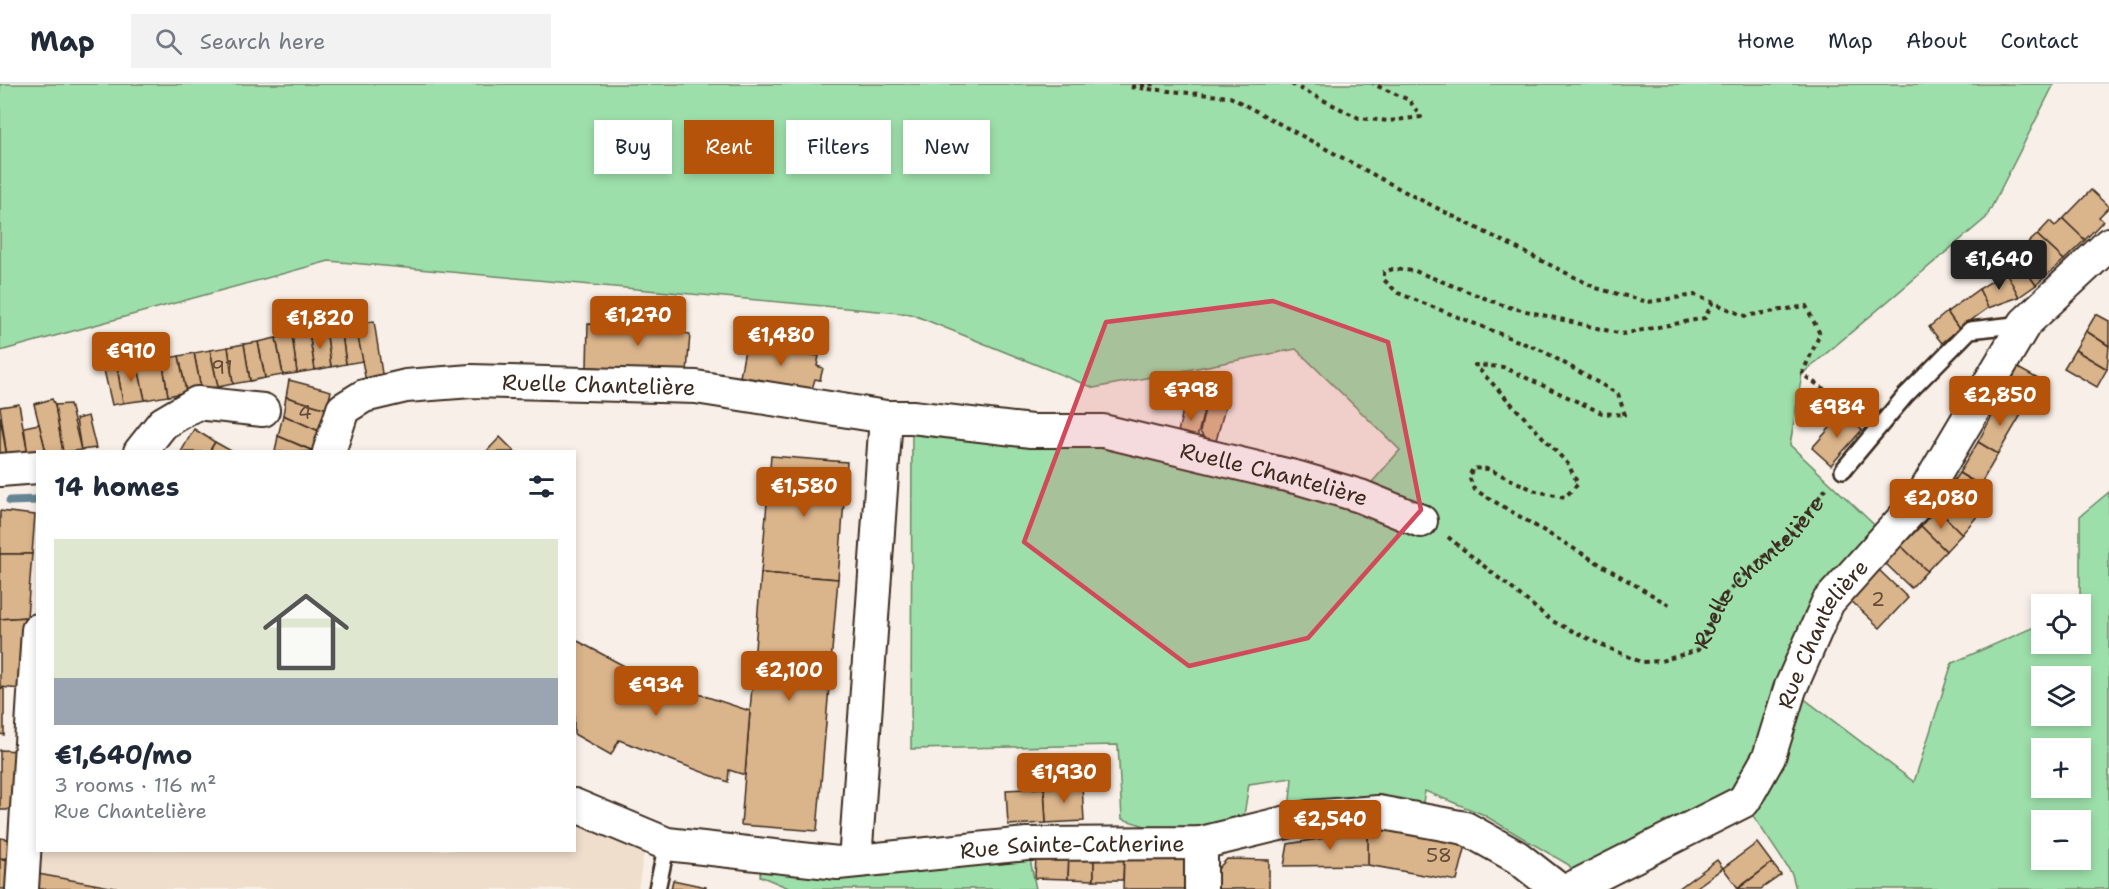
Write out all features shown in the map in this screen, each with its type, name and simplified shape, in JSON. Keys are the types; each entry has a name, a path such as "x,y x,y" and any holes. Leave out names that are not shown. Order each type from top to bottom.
{"street":[{"name":"Rue Chantelière","path":"1570,889 1744,801 1769,757 1790,688 1828,602 1920,500 2025,323 2109,244"},
{"name":"Ruelle Chantelière","path":"330,450 343,409 364,396 406,386 471,381 696,387 885,417 912,417 1031,431 1103,431 1299,477 1360,496 1421,521"},
{"path":"142,450 163,423 197,403 263,410"},
{"path":"855,861 885,417"},
{"path":"0,470 36,467"},
{"path":"22,889 12,827 36,645"},
{"name":"Rue Sainte-Catherine","path":"576,806 667,844 838,862 1027,844 1202,843 1308,817 1378,812 1465,828 1516,857 1558,889"},
{"path":"1201,889 1202,843"}],"lane":[{"path":"1843,470 1905,396 1970,330 2025,323"},
{"path":"657,889 667,844"}],"path":[{"path":"1154,84 1129,87 1230,97 1413,196 1596,288 1648,302 1695,295 1745,316 1806,306 1820,334 1802,374 1879,427"},
{"path":"1292,84 1359,118 1388,122 1421,117 1410,100 1373,84"},
{"path":"1669,604 1475,489 1469,477 1473,468 1488,469 1536,491 1565,497 1578,484 1568,464 1475,365 1503,367 1602,413 1625,416 1618,394 1543,351 1398,293 1384,280 1384,272 1393,269 1415,271 1505,306 1622,334 1705,318 1713,301"},
{"name":"Ruelle Chantelière","path":"1421,521 1438,530 1483,564 1552,621 1641,662 1661,661 1698,650 1721,598 1753,566 1792,533 1818,497 1843,470"}],"highlighted area":[{"path":"1273,301 1388,342 1421,510 1308,638 1189,666 1024,542 1106,322"}],"shaded area":[{"path":"576,819 644,852 638,889 31,889 38,852 576,852"}],"green space":[{"path":"0,84 2054,84 1986,218 1802,374 1790,445 1887,537 1790,688 1914,782 1952,663 2031,628 2031,654 2091,654 2091,594 2080,594 2080,516 2109,492 2109,889 1796,889 1792,874 1744,802 1580,884 1569,865 1482,814 1425,791 1420,818 1288,822 1292,778 1249,784 1241,834 1201,843 1122,819 1118,745 911,749 912,417 1031,431 1360,496 1400,450 1296,349 1094,388 911,314 329,261 0,351"},
{"path":"1027,844 1036,889 791,889 760,876 762,855"}],"building":[{"path":"2091,190 2109,207 2099,217 2103,221 2085,240 2063,219"},
{"path":"2063,219 2085,240 2064,260 2037,235 2050,221 2055,226"},
{"path":"2037,235 2064,260 2036,285 2014,255"},
{"path":"2014,255 2036,285 2019,297 2002,265"},
{"path":"2006,272 2019,297 1988,308 1979,289"},
{"path":"1979,289 1988,308 1959,329 1947,312"},
{"path":"1947,312 1959,329 1942,343 1929,327"},
{"path":"2096,314 2109,321 2109,346 2086,331"},
{"path":"657,319 674,322 673,331 690,334 687,372 587,367 588,324 646,325 647,330 656,330"},
{"path":"374,321 383,380 366,382 355,324"},
{"path":"355,324 363,361 346,364 341,327"},
{"path":"341,327 346,364 331,367 326,329"},
{"path":"326,329 331,367 315,370 309,333"},
{"path":"2086,331 2109,346 2107,369 2075,350"},
{"path":"309,333 315,370 297,373 292,335"},
{"path":"292,335 297,373 283,375 276,338"},
{"path":"276,338 283,375 265,378 258,342"},
{"path":"258,342 265,378 250,381 244,344"},
{"path":"244,344 250,381 233,384 228,347"},
{"path":"746,344 819,356 817,366 823,368 820,380 815,379 812,389 740,377"},
{"path":"228,347 233,384 218,387 210,350"},
{"path":"210,350 218,387 201,389 194,353"},
{"path":"2075,350 2107,369 2097,387 2064,368"},
{"path":"194,353 201,389 186,392 179,356"},
{"path":"179,356 186,392 168,396 162,359"},
{"path":"162,359 168,396 145,400 137,363"},
{"path":"137,363 145,400 123,403 117,367"},
{"path":"117,367 123,403 112,405 104,370"},
{"path":"2018,368 2040,380 2022,413 2000,401"},
{"path":"289,380 331,391 327,409 286,397"},
{"path":"286,397 327,409 321,432 283,415"},
{"path":"1186,397 1206,403 1195,446 1176,441"},
{"path":"52,399 63,450 46,450 34,404"},
{"path":"2000,401 2022,413 1998,454 1978,442"},
{"path":"1206,403 1225,408 1216,441 1204,438 1200,432"},
{"path":"19,404 28,455 7,457 0,407"},
{"path":"70,404 81,450 63,450 55,405"},
{"path":"1843,413 1862,430 1831,465 1812,448"},
{"path":"283,415 321,432 316,450 278,436"},
{"path":"0,416 7,457 0,457"},
{"path":"88,416 96,448 81,450 76,419"},
{"path":"39,424 46,450 36,450 36,454 28,455 24,427"},
{"path":"194,429 215,442 210,450 182,450"},
{"path":"278,436 310,450 275,450"},
{"path":"500,437 513,450 488,450"},
{"path":"215,442 229,450 210,450"},
{"path":"1978,442 1998,454 1980,485 1959,473"},
{"path":"771,456 847,462 838,579 761,573"},
{"path":"1959,473 1990,492 1978,510 1947,490"},
{"path":"1947,490 1980,513 1962,534 1936,508"},
{"path":"1936,508 1962,534 1946,551 1921,526"},
{"path":"0,511 35,515 32,554 0,554"},
{"path":"1921,526 1946,551 1927,571 1901,546"},
{"path":"1901,546 1927,571 1911,588 1885,563"},
{"path":"0,554 32,554 27,617 0,619"},
{"path":"1878,569 1908,598 1880,628 1849,599"},
{"path":"761,573 838,579 817,831 741,825"},
{"path":"27,617 21,689 0,687 0,619"},
{"path":"576,640 641,675 750,711 745,775 729,770 728,782 619,740 611,755 576,735"},
{"path":"0,688 4,689 4,735 0,734"},
{"path":"0,750 21,751 18,801 7,810 0,810"},
{"path":"1082,785 1084,821 1046,823 1044,788"},
{"path":"1044,788 1046,823 1008,825 1006,790"},
{"path":"1419,830 1467,841 1457,881 1368,865 1368,831"},
{"path":"1368,831 1368,865 1284,866 1288,844"},
{"path":"0,838 15,840 13,859 0,858"},
{"path":"1757,843 1772,863 1738,888 1723,868"},
{"path":"1036,854 1069,855 1068,879 1035,878"},
{"path":"1069,855 1094,855 1094,880 1068,879"},
{"path":"1094,855 1124,856 1123,880 1094,880"},
{"path":"1124,856 1184,858 1184,889 1123,889"},
{"path":"0,859 12,860 10,889 0,889"},
{"path":"1227,859 1269,860 1269,889 1215,889 1215,872"},
{"path":"1717,860 1723,868 1694,889 1678,889"},
{"path":"1772,863 1781,875 1761,889 1738,889"},
{"path":"38,874 121,889 38,889"},
{"path":"673,880 706,887 705,889 671,889"}],"waterway":[{"path":"10,501 36,500"}]}
